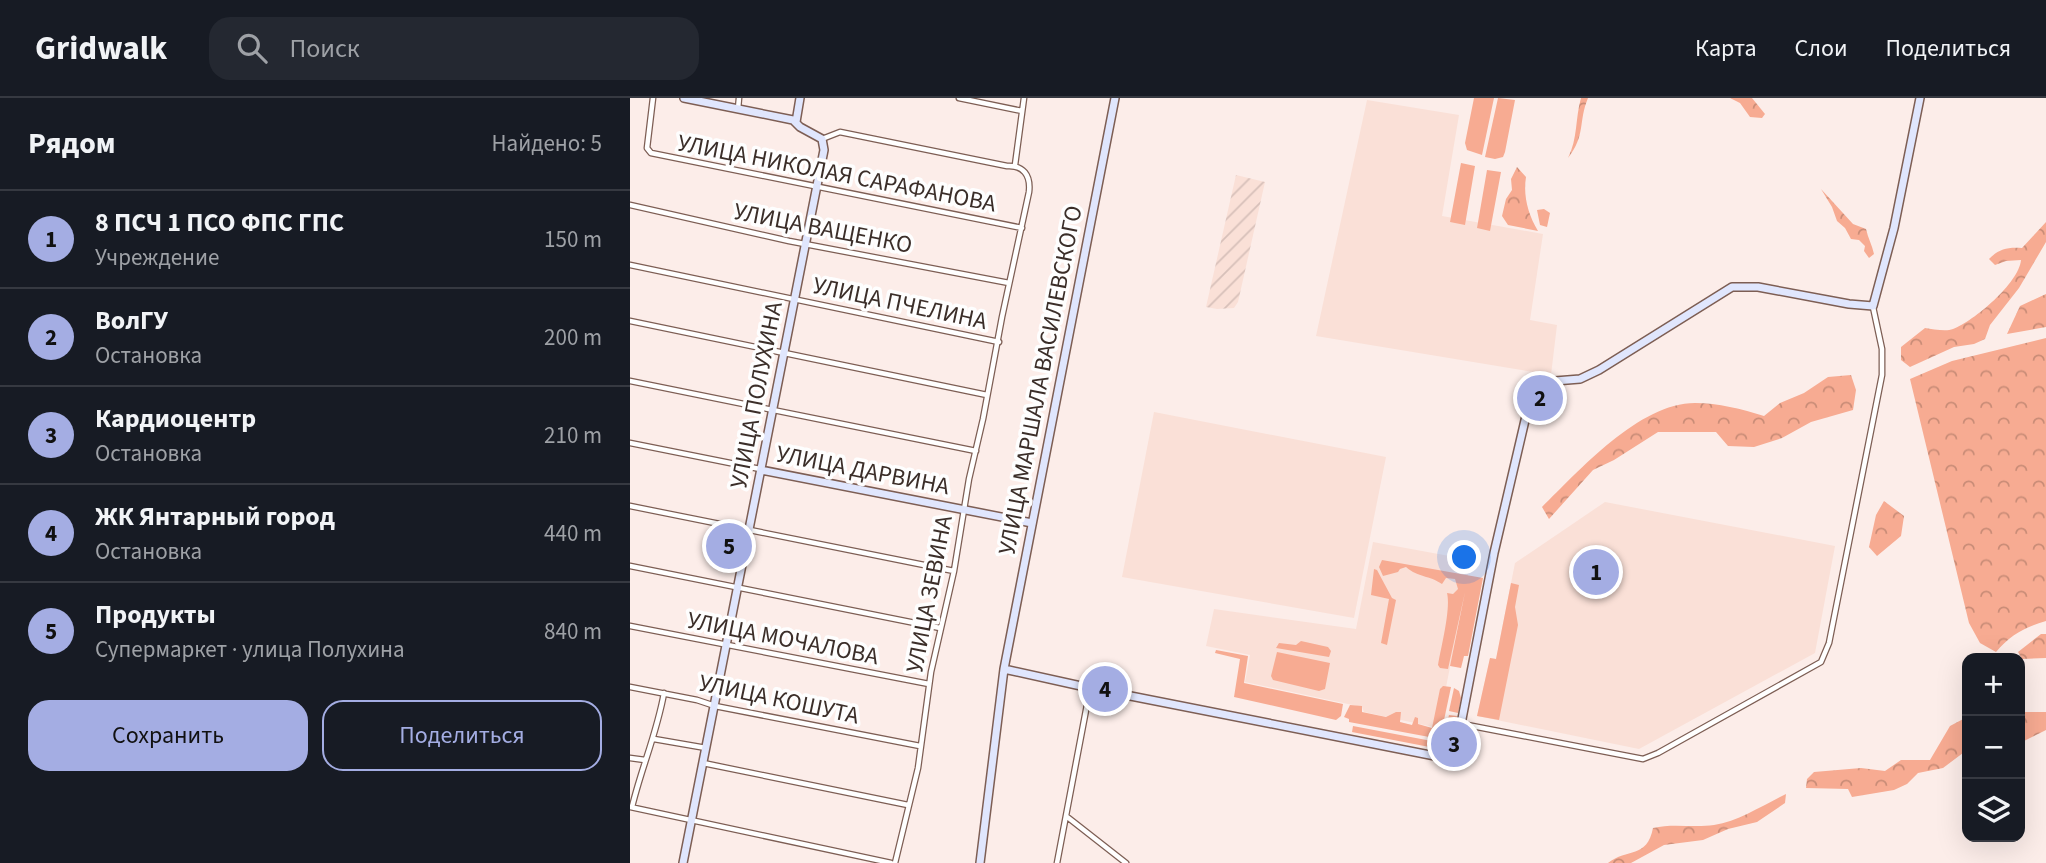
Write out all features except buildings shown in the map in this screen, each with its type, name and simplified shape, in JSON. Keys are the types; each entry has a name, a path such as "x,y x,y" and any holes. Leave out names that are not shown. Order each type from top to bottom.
{"street":[{"name":"УЛИЦА НИКОЛАЯ САРАФАНОВА","path":"653,98 647,150 651,153 1022,228"},
{"path":"684,98 796,122 804,130 822,139 839,132 1007,166 1015,165 1024,98"},
{"path":"738,109 739,98"},
{"path":"796,122 800,98"},
{"path":"958,98 1022,111"},
{"name":"УЛИЦА МАРШАЛА ВАСИЛЕВСКОГО","path":"980,863 1004,669 1115,98"},
{"path":"1461,724 1643,759 1670,747 1821,662 1829,643 1882,375 1882,349 1873,306 1894,228 1920,98"},
{"name":"УЛИЦА ПОЛУХИНА","path":"683,863 823,156 822,139"},
{"name":"УЛИЦА ЗЕВИНА","path":"893,863 905,829 908,805 916,778 929,684 1030,186 1028,176 1015,165"},
{"name":"УЛИЦА ВАЩЕНКО","path":"630,205 806,244 1009,283"},
{"name":"УЛИЦА ПЧЕЛИНА","path":"630,265 999,342"},
{"path":"1004,669 1444,758 1452,757 1461,724 1494,553 1523,427 1532,400 1555,381 1580,379 1599,370 1732,287 1758,287 1873,306"},
{"path":"630,321 988,395"},
{"path":"630,381 976,451"},
{"name":"УЛИЦА ДАРВИНА","path":"630,443 1032,523"},
{"path":"630,506 954,571"},
{"path":"630,566 940,628"},
{"name":"УЛИЦА МОЧАЛОВА","path":"630,626 929,684"},
{"name":"УЛИЦА КОШУТА","path":"630,687 920,746"},
{"path":"1057,863 1090,688"},
{"path":"664,693 654,739 631,807 691,822 893,863"},
{"path":"654,739 706,748"},
{"path":"630,758 645,760"},
{"path":"704,763 908,805"},
{"path":"1066,816 1126,863"}],"shaded area":[{"path":"1367,100 1459,115 1442,216 1543,234 1530,320 1557,325 1551,375 1316,336"},
{"path":"1236,175 1265,182 1238,302 1234,308 1206,307"},
{"path":"1154,412 1386,457 1354,618 1122,577"},
{"path":"1605,502 1835,546 1815,653 1639,749 1477,716 1490,658 1496,659 1515,563"},
{"path":"1373,542 1471,560 1438,728 1364,712 1362,707 1245,682 1250,655 1206,646 1214,609 1356,629"}],"green space":[{"path":"1474,98 1494,98 1482,155 1467,150 1465,143"},
{"path":"1498,98 1515,100 1505,152 1503,157 1495,159 1485,157"},
{"path":"1581,98 1588,98 1580,135 1568,158 1573,143"},
{"path":"1730,98 1752,98 1765,114 1762,118 1750,117 1740,103"},
{"path":"1461,163 1475,166 1465,225 1450,222"},
{"path":"1517,167 1526,177 1527,205 1538,231 1508,225 1502,216 1506,199 1512,190 1511,179"},
{"path":"1487,170 1501,172 1490,231 1477,228"},
{"path":"1821,189 1853,224 1866,229 1874,254 1869,258 1864,251 1865,246 1859,240 1851,239 1837,221"},
{"path":"1544,209 1550,213 1547,227 1540,225 1537,210"},
{"path":"2046,222 2046,242 2019,288 1990,325 1985,339 1954,347 1910,367 1901,360 1901,347 1925,328 1953,329 1994,300 2012,279 2021,260 1995,265 1989,259 2004,249 2022,248"},
{"path":"2046,294 2046,327 2007,334 2020,306"},
{"path":"2046,338 2046,621 2018,632 1996,652 1980,643 1969,623 1910,379 1952,361"},
{"path":"1851,375 1856,390 1853,410 1811,422 1782,438 1754,447 1728,446 1716,432 1658,432 1593,470 1549,519 1542,507 1611,442 1653,414 1674,406 1695,403 1730,407 1764,416 1780,403 1804,393 1828,377"},
{"path":"1884,501 1904,516 1901,536 1877,556 1869,547 1876,515"},
{"path":"1382,560 1483,578 1468,656 1464,656 1461,668 1450,666 1465,592 1448,669 1440,668 1438,665 1447,618 1447,593 1453,594 1458,589 1455,579 1446,578 1442,584 1406,567 1383,576 1379,567"},
{"path":"1374,569 1392,598 1396,600 1387,645 1381,643 1389,599 1371,595"},
{"path":"1511,583 1519,585 1515,607 1518,625 1499,720 1477,716 1490,658 1496,659"},
{"path":"2041,634 2046,634 2046,658 2025,659 2025,653 2018,652"},
{"path":"1301,641 1328,647 1331,651 1329,657 1276,648 1279,643 1296,645"},
{"path":"1216,650 1248,656 1244,683 1343,704 1341,716 1336,720 1234,697 1240,659 1215,653"},
{"path":"1277,652 1330,663 1325,689 1319,691 1273,680 1271,676"},
{"path":"1443,686 1451,687 1440,739 1349,722 1349,719 1344,717 1350,705 1362,706 1362,712 1386,717 1401,712 1400,722 1412,725 1415,717 1418,718 1418,724 1432,728 1440,689"},
{"path":"1454,688 1459,691 1461,698 1458,713 1449,711"},
{"path":"2025,712 2046,712 2046,730 2025,740"},
{"path":"1449,715 1457,716 1451,745 1445,750 1352,732 1353,726 1442,743"},
{"path":"1962,720 1962,754 1943,768 1918,773 1907,784 1894,790 1852,797 1848,789 1806,788 1807,779 1814,772 1861,768 1885,771 1901,760 1930,760 1950,726"},
{"path":"1786,794 1785,803 1757,822 1728,829 1703,840 1664,845 1631,863 1608,863 1641,849 1650,838 1653,828 1723,823"}],"place":[{"name":"ВолГУ","path":"1540,398"},
{"name":"Продукты","path":"729,546"},
{"name":"8 ПСЧ 1 ПСО ФПС ГПС","path":"1596,572"},
{"name":"ЖК Янтарный город","path":"1105,689"},
{"name":"Кардиоцентр","path":"1454,744"}]}
